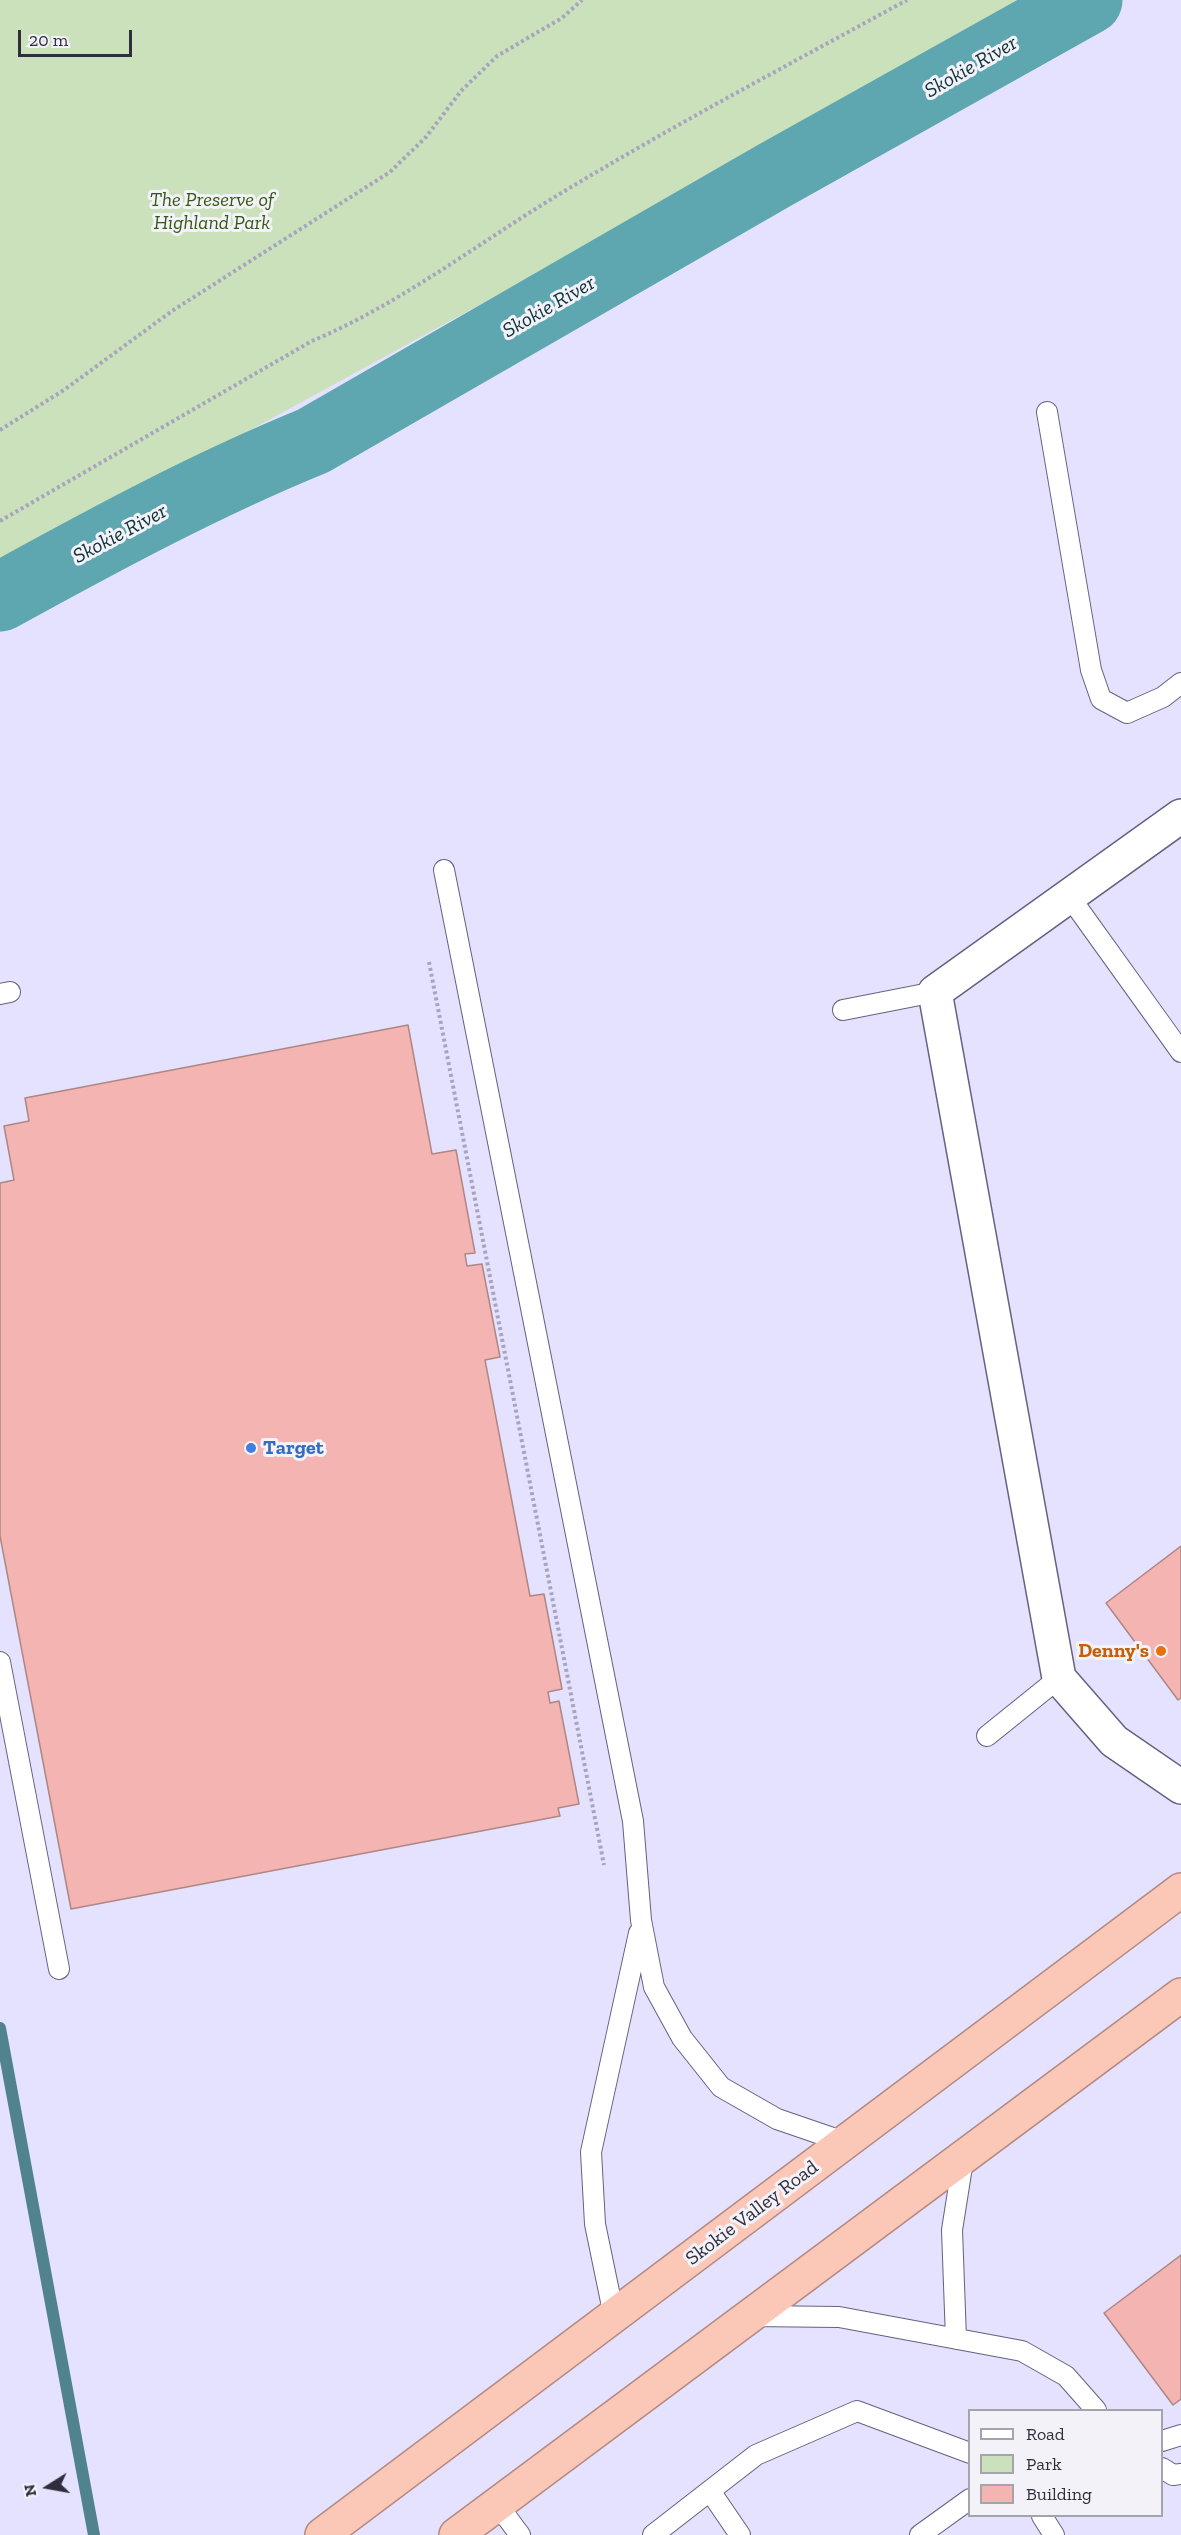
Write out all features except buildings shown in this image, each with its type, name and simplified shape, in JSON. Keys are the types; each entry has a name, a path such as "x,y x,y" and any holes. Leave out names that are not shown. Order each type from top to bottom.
{"highway":[{"name":"Skokie Valley Road","path":"322,2535 1181,1890"},
{"path":"456,2535 964,2154 1181,1995"}],"street":[{"path":"1181,816 935,992 1059,1678 1114,1741 1181,1787"}],"lane":[{"path":"1047,412 1091,670 1101,699 1127,713 1163,697 1181,683"},
{"path":"444,870 633,1821 641,1920 654,1987 682,2038 721,2087 777,2119 847,2143"},
{"path":"1069,896 1181,1052"},
{"path":"843,1010 935,992"},
{"path":"0,1662 59,1969"},
{"path":"987,1736 1059,1678"},
{"path":"614,2316 595,2224 591,2152 631,1975 641,1920"},
{"path":"956,2338 952,2230 964,2154"},
{"path":"748,2316 839,2317 1022,2351 1066,2376 1095,2409"},
{"path":"653,2535 674,2529 710,2491 756,2455 857,2411 968,2453"},
{"path":"1163,2440 1181,2435"},
{"path":"1163,2469 1173,2475 1181,2474"},
{"path":"710,2491 740,2535"},
{"path":"920,2535 968,2500"},
{"path":"497,2504 520,2535"},
{"path":"1043,2517 1054,2535"}],"path":[{"path":"0,430 64,390 172,311 390,172 426,137 461,91 496,56 562,18 582,0"},
{"path":"0,521 312,341 352,325 386,306 509,225 635,148 907,0"},
{"path":"429,961 604,1865"}],"green space":[{"name":"The Preserve of Highland Park","path":"0,0 1037,0 0,567"}],"waterway":[{"name":"Skokie River","path":"0,597 193,495 313,441 775,175 1088,0"},
{"path":"0,2028 94,2535"}],"place":[{"name":"Target","path":"251,1448"},
{"name":"Denny's","path":"1161,1651"}]}
